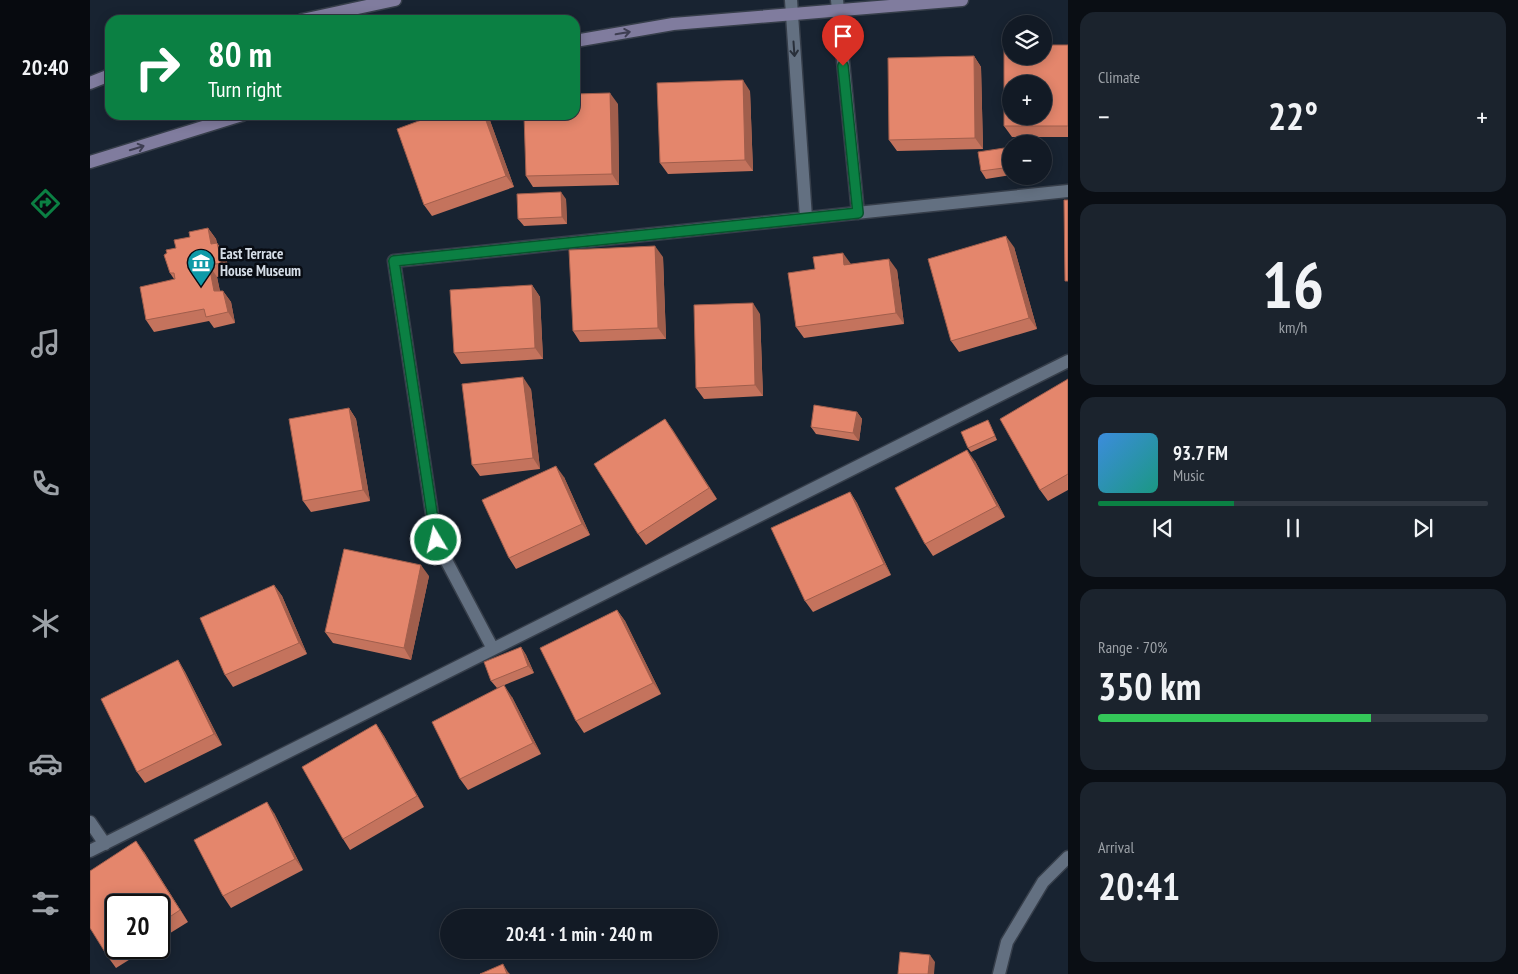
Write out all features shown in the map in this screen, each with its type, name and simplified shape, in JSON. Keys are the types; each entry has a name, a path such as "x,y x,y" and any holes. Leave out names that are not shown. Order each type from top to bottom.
{"main road":[{"path":"326,15 396,0"},
{"path":"580,40 673,24 792,14 837,5 962,0"},
{"path":"90,83 105,77"},
{"path":"90,162 226,120"}],"lane":[{"path":"791,0 806,218"},
{"path":"837,5 858,213"},
{"path":"493,649 436,540 394,261 1068,191"},
{"path":"90,851 1068,361"},
{"path":"90,822 105,844"},
{"path":"999,974 1007,942 1043,882 1068,857"}],"building":[{"path":"1052,45 1068,45 1068,126 1004,126 1052,125 1052,75 1004,75 1004,65 1052,65"},
{"path":"974,56 975,138 889,140 888,58"},
{"path":"743,80 745,160 660,163 657,83"},
{"path":"610,93 612,174 526,176 524,120 580,120 580,94"},
{"path":"421,120 486,120 506,176 424,205 397,129"},
{"path":"1002,148 1002,168 981,171 978,152"},
{"path":"561,192 562,217 518,219 517,194"},
{"path":"1064,200 1068,200 1068,281 1065,281"},
{"name":"East Terrace House Museum","path":"208,228 211,244 217,243 222,263 209,265 214,291 223,291 228,312 206,317 204,309 146,320 140,287 175,279 174,273 170,273 164,255 167,253 166,250 176,248 174,240 190,237 189,232"},
{"path":"1006,236 1029,318 951,341 928,259"},
{"path":"655,246 658,328 573,331 569,250"},
{"path":"843,253 844,265 889,259 896,313 796,327 788,273 815,269 813,257"},
{"path":"532,285 535,348 454,353 450,290"},
{"path":"753,303 755,385 696,388 694,305"},
{"path":"523,377 533,458 472,465 462,384"},
{"path":"1068,379 1068,474 1040,490 1000,419"},
{"path":"814,405 857,412 853,433 811,427"},
{"path":"349,408 363,490 303,501 289,419"},
{"path":"665,419 709,488 638,534 594,464"},
{"path":"988,420 995,436 968,448 961,432"},
{"path":"967,450 997,506 925,544 895,488"},
{"path":"556,466 582,524 509,558 482,500"},
{"path":"850,492 884,564 805,601 771,528"},
{"path":"344,549 421,565 404,648 325,632"},
{"path":"274,585 299,643 225,675 200,618"},
{"path":"617,610 653,683 576,721 540,648"},
{"path":"521,647 528,666 491,681 484,662"},
{"path":"178,660 214,734 137,772 101,699"},
{"path":"504,685 533,743 460,779 432,722"},
{"path":"376,724 417,796 343,839 302,767"},
{"path":"267,802 295,859 223,896 194,840"},
{"path":"136,841 170,894 105,894 105,952 90,928 90,871"},
{"path":"170,894 180,910 170,917"},
{"path":"900,952 930,955 928,974 898,974"},
{"path":"503,964 507,974 480,974"}],"place":[{"name":"East Terrace House Museum","path":"201,287"}],"route":[{"path":"436,540 394,261 858,213 843,66"}]}
